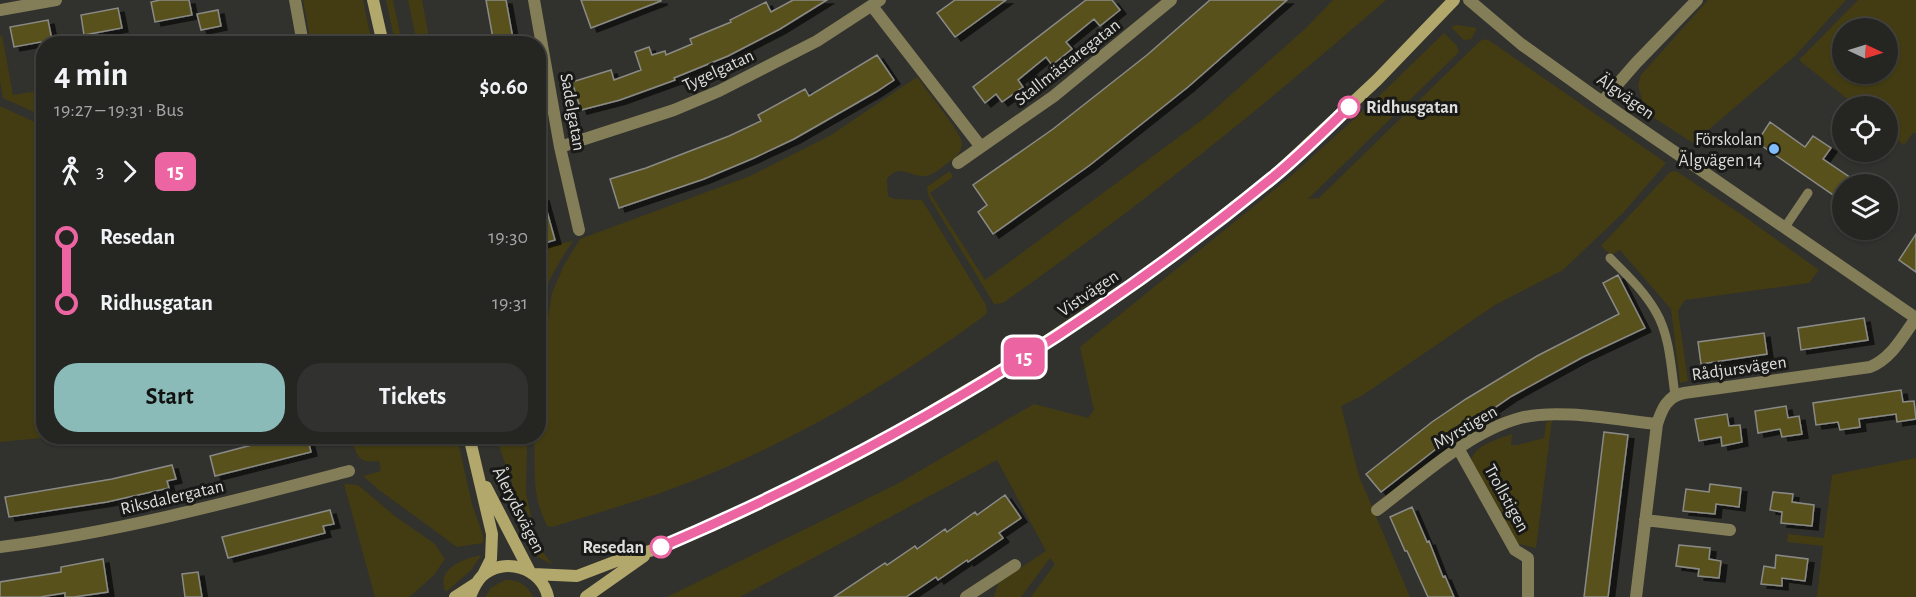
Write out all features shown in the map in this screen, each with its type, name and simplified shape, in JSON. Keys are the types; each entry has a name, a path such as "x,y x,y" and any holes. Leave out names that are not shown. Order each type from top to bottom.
{"main road":[{"path":"373,0 381,36"},
{"name":"Vistvägen","path":"480,580 494,569 506,566 518,567 532,573 577,576 653,550 740,513 868,449 1015,362 1147,275 1273,177 1377,80 1454,0"},
{"name":"Ålerydsvägen","path":"470,444 492,534 491,559 470,597"},
{"name":"Ålerydsvägen","path":"476,464 532,573 541,582 548,597"},
{"name":"Vistvägen","path":"586,597 653,550"},
{"path":"455,597 480,580"}],"street":[{"path":"0,10 56,0"},
{"path":"295,0 302,36"},
{"name":"Sadelgatan","path":"534,0 540,36"},
{"name":"Stallmästaregatan","path":"958,163 1054,96 1171,0"},
{"name":"Älgvägen","path":"1469,0 1521,44 1602,102 1916,318"},
{"path":"1602,102 1697,0"},
{"path":"876,3 981,147"},
{"name":"Tygelgatan","path":"560,147 664,113 720,91 817,41 876,3"},
{"name":"Sadelgatan","path":"546,68 560,147 579,230"},
{"name":"Rådjursvägen","path":"1636,597 1657,424 1662,410 1675,395 1870,367 1892,352 1916,318"},
{"name":"Myrstigen","path":"1377,510 1458,448 1498,426 1530,416 1570,415 1657,424"},
{"name":"Trollstigen","path":"1458,448 1515,550 1528,558 1528,597"},
{"name":"Riksdalergatan","path":"0,547 156,520 349,471"},
{"path":"1646,520 1730,531"},
{"path":"966,597 1015,564"}],"lane":[{"path":"1785,227 1808,193"},
{"path":"1610,258 1635,282 1657,314 1669,350 1675,395"}],"shaded area":[{"path":"303,0 363,0 371,36 310,36"},
{"path":"386,0 393,0 401,36 394,36"},
{"path":"408,0 422,0 429,36 416,36"},
{"path":"1333,0 1386,0 1246,118 1150,194 1003,303 994,304 929,197 928,186 950,171 953,177 930,193 985,280 1206,117 1306,28"},
{"path":"1708,0 1846,0 1795,56 1693,143 1645,112 1638,85 1641,75"},
{"path":"1858,0 1916,0 1916,133 1913,133 1904,145 1898,140 1898,96 1844,96 1799,60 1832,26 1832,84 1898,84 1898,18 1840,18"},
{"path":"1457,25 1477,28 1471,39 1464,40 1451,27"},
{"path":"1444,33 1457,46 1459,52 1308,199 1319,198 1480,41 1485,39 1666,163 1623,213 1563,270 1495,305 1363,395 1341,406 1359,476 1410,597 1031,597 1055,564 1050,558 1021,597 994,597 998,583 1046,551 997,460 740,597 667,597 899,483 1034,404 1088,418 1094,410 1080,347 1290,177 1375,100"},
{"path":"2,35 13,95 36,91 36,113 3,98 0,81 0,36"},
{"path":"917,77 956,130 962,146 956,156 932,174 920,176 901,171 892,174 887,179 888,196 894,199 922,200 986,305 987,312 911,367 835,413 756,454 659,493 552,527 547,526 536,492 534,444 546,444 546,330 552,293 564,265 580,239 750,176 831,135"},
{"path":"0,106 36,123 36,439 0,442"},
{"path":"1676,171 1819,270 1809,283 1685,300 1678,311 1688,381 1680,383 1671,309 1620,250 1611,255 1601,246 1670,172"},
{"path":"573,241 546,289 546,247"},
{"path":"1552,420 1536,548 1515,543 1471,461 1477,450 1512,434 1511,445 1544,438 1546,423"},
{"path":"354,444 459,444 472,504 483,535 483,543 457,547 379,490 363,476 381,471 379,461 372,462 362,459"},
{"path":"498,444 527,444 526,493 532,520 517,498"},
{"path":"1916,458 1916,597 1817,597 1823,546 1787,542 1788,534 1824,538 1832,475"},
{"path":"344,484 358,485 396,517 435,544 445,559 434,575 412,595 375,597"},
{"path":"538,546 553,565 538,557 527,547"},
{"path":"481,555 472,569 446,592 444,577 447,571 459,562"},
{"path":"505,580 522,584 533,597 485,597 491,588"}],"building":[{"path":"189,0 192,15 155,22 151,2"},
{"path":"486,0 506,0 513,36 493,36"},
{"path":"581,0 661,0 661,1 591,28"},
{"path":"793,0 827,0 780,29 728,56 674,78 675,80 620,100 581,110 572,82 611,70 614,80 641,70 635,52 649,47 652,55 665,51 666,55 692,44 690,39 731,22 730,20 766,2 771,12"},
{"path":"955,0 1006,0 955,37 937,13"},
{"path":"1086,0 1112,0 1120,10 1100,26 1094,19 1066,42 1072,49 1052,65 1046,57 1018,80 1023,87 1002,102 996,94 985,103 973,87"},
{"path":"1210,0 1287,0 1188,87 1090,165 993,234 978,212 987,205 973,185 1053,129 1147,55"},
{"path":"118,8 122,28 84,35 81,15"},
{"path":"218,10 221,26 201,30 197,14"},
{"path":"48,20 51,36 36,36 36,43 14,47 10,27"},
{"path":"877,55 894,80 876,92 794,139 754,158 704,179 619,208 610,179 646,168 729,136 761,121 758,115 805,89 809,96"},
{"path":"1770,122 1805,147 1813,136 1831,148 1823,159 1845,174 1832,174 1832,194 1757,142"},
{"path":"546,208 555,240 546,243"},
{"path":"1916,234 1916,272 1899,260"},
{"path":"1618,275 1645,328 1583,357 1512,396 1445,442 1381,492 1366,474 1432,422 1537,356 1619,314 1603,283"},
{"path":"1864,318 1868,340 1801,350 1798,328"},
{"path":"1764,333 1767,354 1701,364 1698,342"},
{"path":"1901,390 1903,402 1914,401 1916,419 1897,422 1896,414 1859,419 1860,427 1840,430 1838,422 1816,425 1813,403"},
{"path":"1786,406 1788,418 1799,416 1802,434 1782,437 1780,429 1758,433 1755,411"},
{"path":"1727,414 1729,426 1740,425 1742,442 1722,446 1721,437 1699,441 1695,419"},
{"path":"1604,432 1628,435 1608,597 1584,597"},
{"path":"256,444 309,444 311,452 215,476 210,456"},
{"path":"172,465 176,479 167,481 169,488 107,502 9,517 5,497 112,479"},
{"path":"1710,484 1741,488 1739,507 1716,504 1715,514 1683,511 1686,489 1709,492"},
{"path":"1773,492 1793,494 1792,502 1814,505 1812,526 1781,523 1782,512 1770,510"},
{"path":"1005,495 1021,518 999,533 1003,538 938,580 936,577 906,597 834,597 885,563 887,565 915,546 917,549 945,529 947,532 975,512 977,515"},
{"path":"1412,507 1454,597 1428,597 1405,551 1390,517"},
{"path":"330,510 334,524 323,526 325,533 228,558 222,537"},
{"path":"1679,545 1710,548 1709,559 1721,561 1719,578 1698,576 1699,569 1676,566"},
{"path":"1776,555 1808,559 1805,581 1782,578 1782,586 1761,584 1764,566 1775,568"},
{"path":"103,559 108,592 74,597 65,597 65,593 40,597 0,597 0,582 61,572 61,567"},
{"path":"198,572 202,597 185,597 182,574"}],"bus line":[{"name":"15","path":"661,547 740,513 868,449 942,407 1084,318 1155,269 1273,177 1349,107"}],"place":[{"name":"Ridhusgatan","path":"1349,107"},
{"name":"Förskolan Älgvägen 14","path":"1774,149"},
{"name":"Resedan","path":"661,547"}]}
